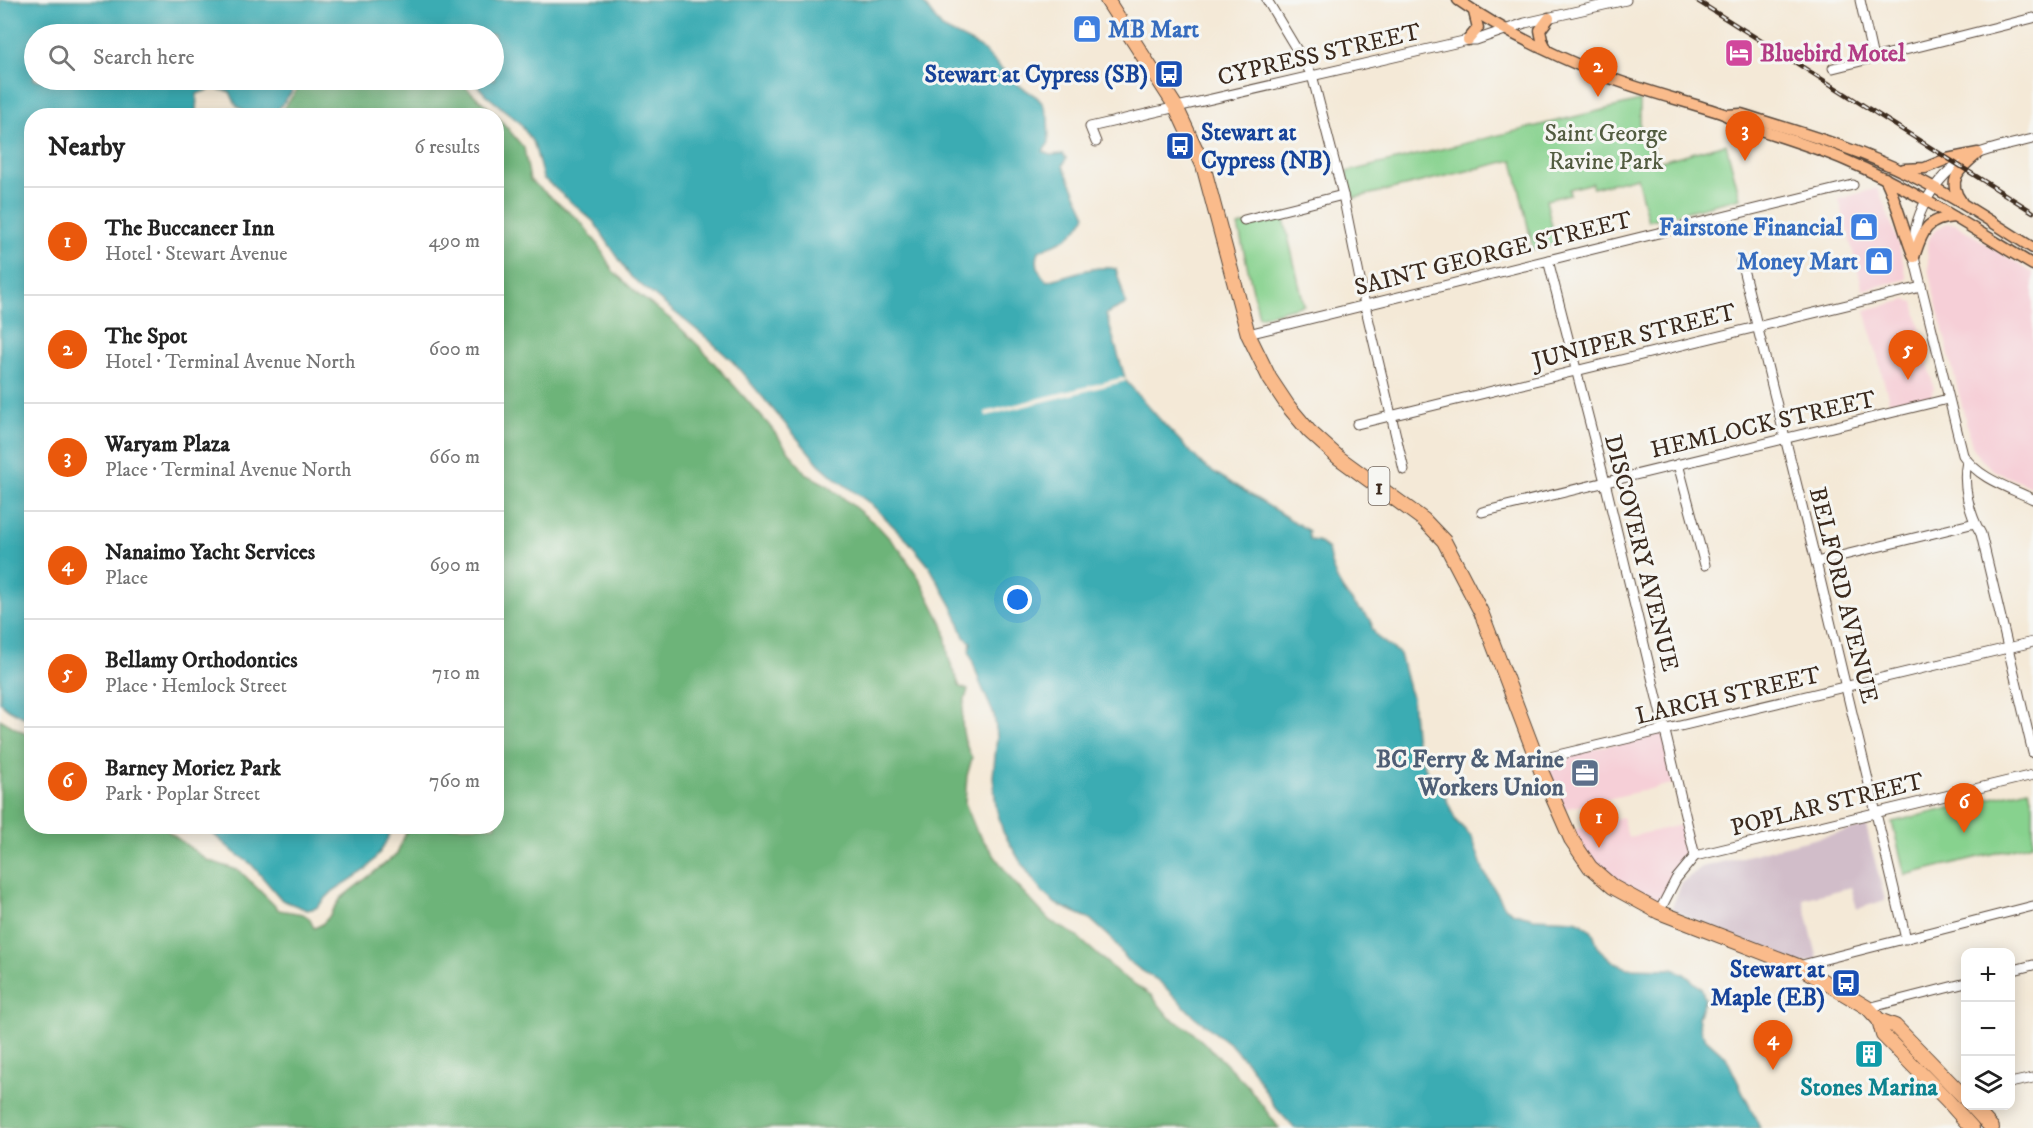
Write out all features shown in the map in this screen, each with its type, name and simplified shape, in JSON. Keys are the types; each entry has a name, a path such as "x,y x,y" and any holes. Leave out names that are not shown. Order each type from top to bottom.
{"highway":[{"name":"1","path":"1107,0 1176,107 1203,165 1248,334 1270,379 1288,406 1309,431 1339,458 1424,520 1444,541 1481,612 1571,839 1590,867 1612,887 1659,912 1798,966 1868,1008 1879,1020 1895,1026 1961,1094"},
{"name":"1","path":"1879,1020 1883,1035 1969,1125"},
{"name":"1","path":"1976,1110 1992,1128"}],"main road":[{"path":"1458,0 1474,12 1547,50 1606,77 1726,115 1737,122 1824,151 1885,178 2033,265"},
{"path":"1468,40 1478,28 1474,12"},
{"path":"1547,50 1540,30 1549,18"},
{"path":"1726,115 1741,114 1859,152 1934,187 2033,248"},
{"path":"1898,169 1918,169 1947,159 1978,153"},
{"path":"1963,205 1954,191 1956,174 1978,153"},
{"path":"1885,178 1895,198 1903,229 1914,257"},
{"path":"1914,257 1922,232 1937,220 1954,217"}],"street":[{"path":"1267,0 1312,75 1342,195 1404,470"},
{"name":"CYPRESS STREET","path":"1096,142 1090,127 1312,75 1476,40 1549,18 1626,0"},
{"path":"1860,0 1874,58"},
{"path":"1833,68 2033,18"},
{"path":"2033,139 1978,153 1955,164 1938,180 1915,227 1914,257 1959,447 1967,461 1981,475 2033,499"},
{"name":"SAINT GEORGE STREET","path":"1248,334 1853,185"},
{"path":"1244,220 1342,195"},
{"name":"DISCOVERY AVENUE","path":"1548,260 1605,482 1695,856"},
{"name":"BELFORD AVENUE","path":"1741,261 1906,939"},
{"name":"JUNIPER STREET","path":"1358,424 1921,287"},
{"name":"HEMLOCK STREET","path":"1482,512 1948,399"},
{"path":"1967,461 1964,477 1975,523 1981,534 2033,753"},
{"path":"1678,464 1705,565"},
{"path":"1816,562 1975,523"},
{"name":"LARCH STREET","path":"1538,760 2033,642"},
{"name":"POPLAR STREET","path":"1695,856 2033,775"},
{"path":"1659,912 1676,879 1695,856"},
{"path":"1798,966 2033,906"},
{"path":"2015,970 2033,965"},
{"path":"1868,1008 1961,983"},
{"path":"2015,1082 2033,1078"},
{"path":"1947,1100 1961,1099"}],"shaded area":[{"path":"1878,188 1898,242 1907,279 1863,290 1839,199"},
{"path":"1947,223 1955,224 2033,273 2033,488 1993,470 1972,446 1929,274 1927,247 1930,237 1935,230"},
{"path":"1907,300 1914,302 1934,389 1931,396 1891,408 1865,310"},
{"path":"1664,732 1676,783 1560,810 1539,762"},
{"path":"1622,817 1628,837 1686,824 1693,856 1658,909 1592,866 1570,831"},
{"path":"1866,826 1885,900 1857,909 1851,887 1803,899 1818,960 1799,964 1671,910 1682,882 1702,867"}],"green space":[{"path":"297,90 469,90 488,108 284,108"},
{"name":"Saint George Ravine Park","path":"1640,101 1640,130 1652,143 1657,162 1726,144 1740,198 1648,221 1637,177 1593,188 1592,183 1569,189 1570,194 1546,200 1556,244 1533,249 1513,160 1354,198 1346,172"},
{"path":"504,124 524,148 530,180 580,221 597,243 613,271 699,346 769,425 806,474 827,485 878,526 900,550 919,578 944,627 949,659 960,687 968,690 963,708 962,725 972,758 967,776 965,803 976,830 1012,880 1050,921 1074,934 1122,976 1151,995 1170,1018 1189,1029 1215,1053 1247,1085 1279,1128 0,1128 0,952 2,947 0,942 0,719 24,733 24,834 172,834 207,860 240,871 279,910 303,914 309,918 314,928 328,918 341,898 397,854 405,834 504,834"},
{"path":"1283,215 1304,305 1259,317 1238,226"},
{"path":"2029,789 2033,806 2033,844 1905,875 1892,822"}],"water":[{"path":"0,0 921,0 942,28 980,47 1017,84 1037,97 1043,104 1048,117 1049,143 1043,151 1050,155 1063,154 1066,158 1063,166 1086,215 1072,234 1039,251 1037,263 1041,274 1047,281 1090,269 1116,269 1126,304 1106,314 1126,381 1204,466 1309,531 1310,540 1317,541 1328,549 1333,571 1342,589 1371,620 1377,637 1400,654 1412,697 1418,754 1436,787 1446,798 1456,821 1472,837 1484,872 1505,907 1514,913 1534,918 1575,920 1593,933 1599,949 1615,963 1627,968 1673,969 1684,974 1701,988 1705,999 1698,1017 1701,1032 1726,1057 1760,1128 1294,1128 1275,1107 1251,1067 1231,1045 1195,1017 1159,981 1125,958 1112,939 1090,919 1056,904 1042,892 1003,832 996,807 993,777 997,736 994,715 969,651 971,642 964,637 954,610 929,566 871,504 819,464 733,362 631,277 594,222 543,178 534,144 519,122 481,90 504,90 504,24 24,24 24,90 208,90 197,94 196,108 24,108 24,717 0,702"},
{"path":"222,90 292,90 279,108 240,108 230,92"},
{"path":"213,834 389,834 380,852 366,870 333,891 316,908 307,910 282,900 251,864"}],"pier":[{"path":"1125,377 1126,381 986,416 985,412"}],"railway":[{"path":"1696,0 2033,212"}],"place":[{"name":"MB Mart","path":"1087,29"},
{"name":"Bluebird Motel","path":"1739,53"},
{"name":"Stewart at Cypress (SB)","path":"1169,74"},
{"name":"The Spot","path":"1598,97"},
{"name":"Stewart at Cypress (NB)","path":"1180,146"},
{"name":"Waryam Plaza","path":"1745,161"},
{"name":"Fairstone Financial","path":"1864,227"},
{"name":"Money Mart","path":"1879,261"},
{"name":"Bellamy Orthodontics","path":"1908,380"},
{"name":"BC Ferry & Marine Workers Union","path":"1585,773"},
{"name":"Barney Moriez Park","path":"1964,833"},
{"name":"The Buccaneer Inn","path":"1599,848"},
{"name":"Stewart at Maple (EB)","path":"1846,983"},
{"name":"Stones Marina","path":"1869,1054"},
{"name":"Nanaimo Yacht Services","path":"1773,1070"}]}
